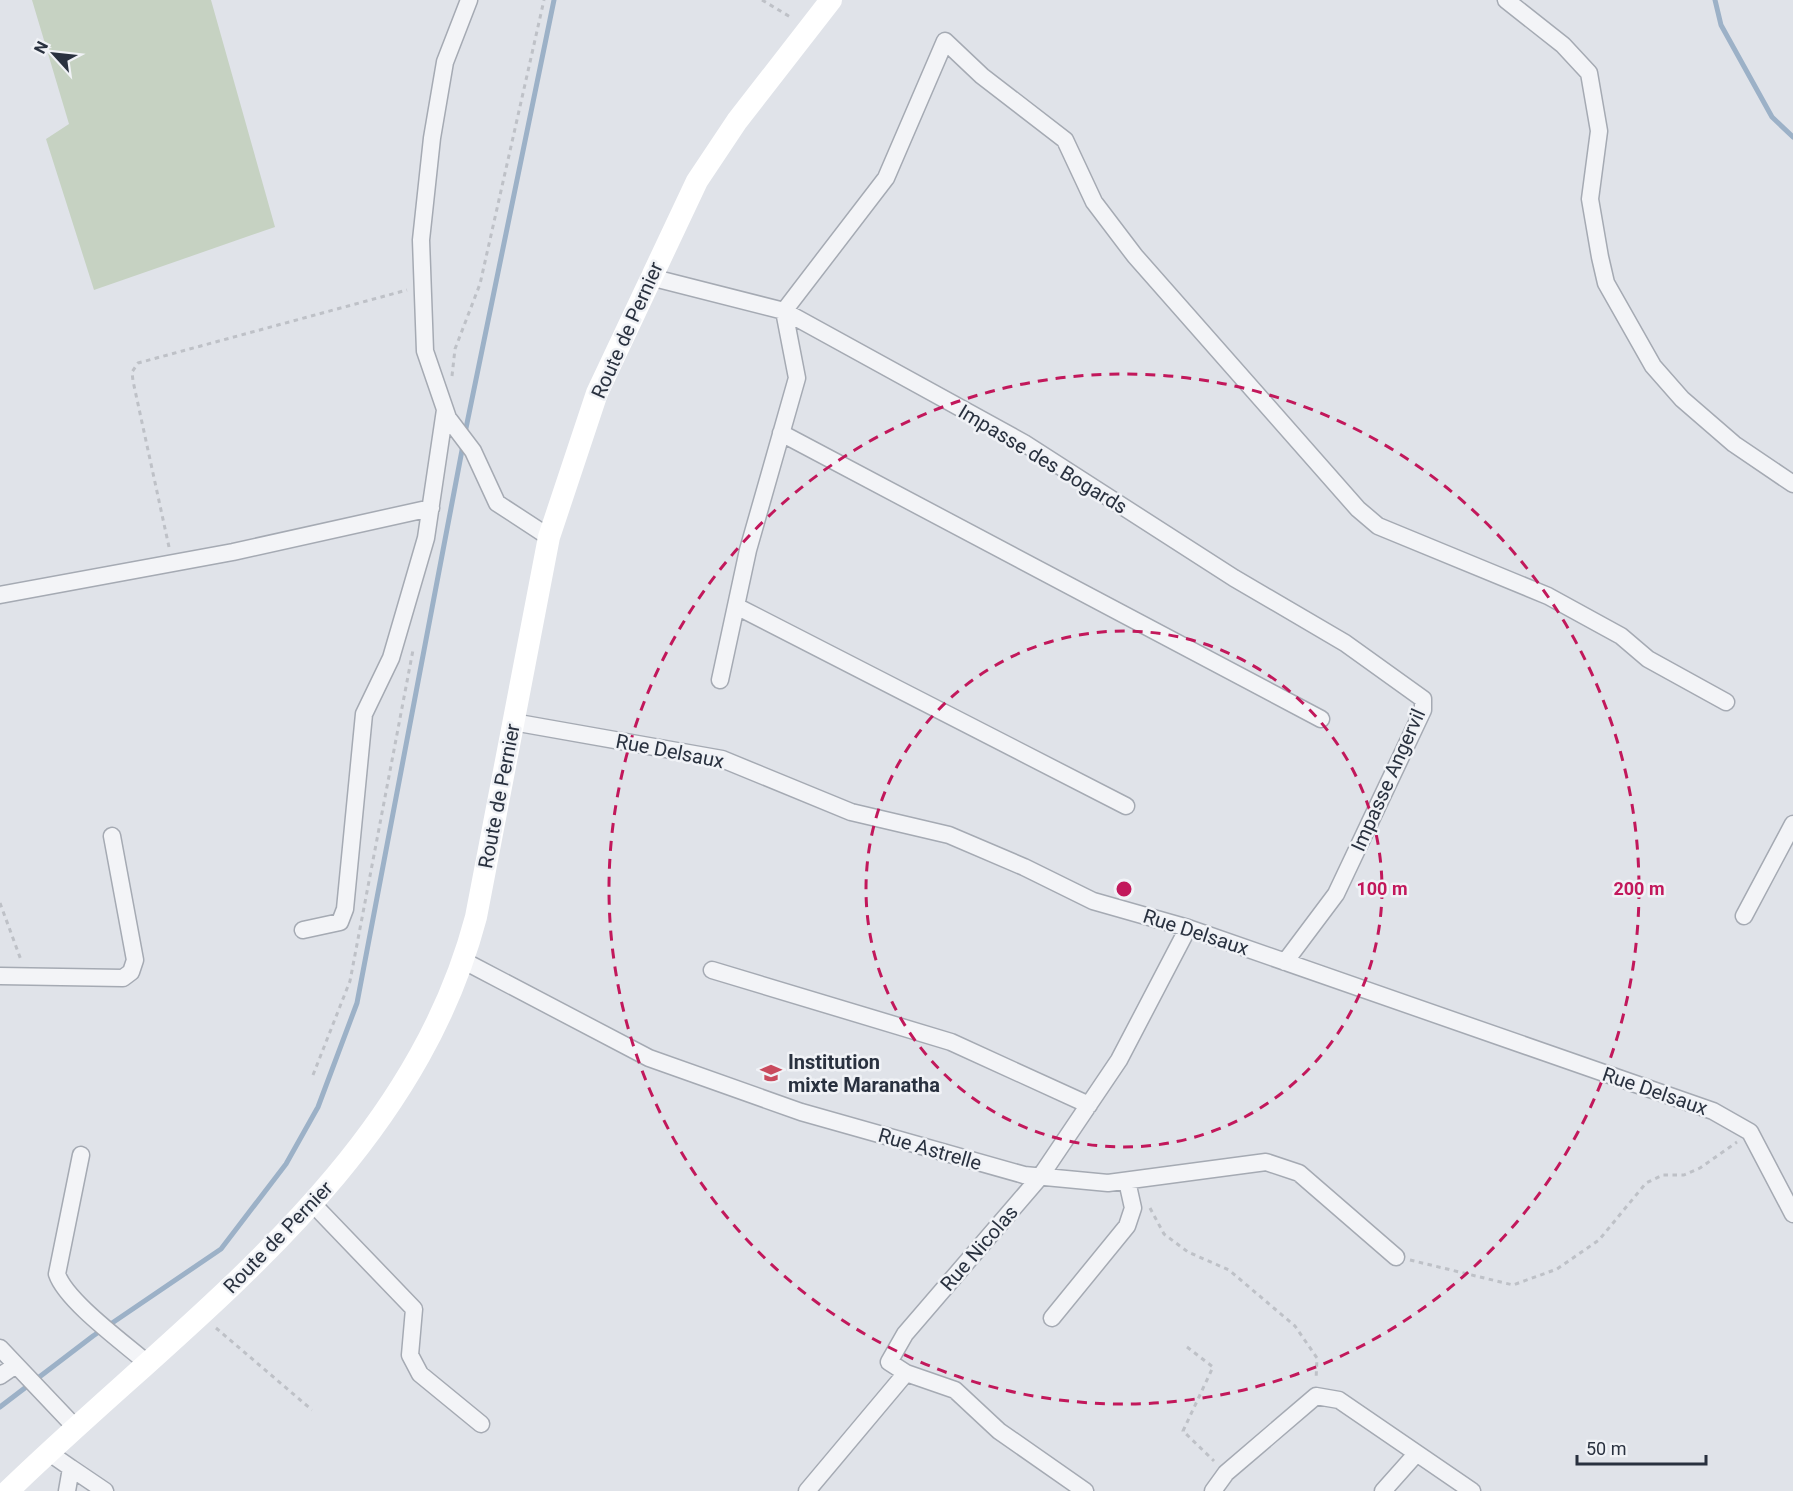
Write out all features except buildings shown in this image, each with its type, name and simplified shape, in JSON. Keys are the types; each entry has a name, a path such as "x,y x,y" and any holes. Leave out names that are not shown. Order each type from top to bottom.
{"street":[{"path":"469,0 445,62 432,138 421,240 425,351 446,414 472,451 497,503 549,537"},
{"name":"Route de Pernier","path":"8,1491 75,1426 245,1276 313,1204 351,1160 408,1073 439,1020 464,960 476,917 549,537 597,393 697,181 737,121 831,0"},
{"path":"1506,0 1563,45 1589,74 1599,131 1590,199 1600,257 1606,284 1653,366 1682,399 1734,444 1793,484"},
{"path":"720,680 748,550 797,378 784,311 886,178 945,41 982,76 1065,140 1094,202 1135,256 1358,508 1378,526 1548,596 1621,636 1648,659 1726,702"},
{"name":"Impasse des Bogards","path":"650,277 784,311 1024,443 1234,578 1345,643 1411,691"},
{"path":"303,930 339,922 345,909 364,714 399,636 426,538 446,414"},
{"path":"781,433 1321,719"},
{"path":"0,595 172,563 431,508"},
{"path":"736,606 1126,806"},
{"name":"Impasse Angervil","path":"1285,962 1336,894 1423,710 1423,699 1411,691"},
{"name":"Rue Delsaux","path":"513,722 722,759 851,812 949,836 1024,867 1093,901 1188,928 1713,1111 1750,1132"},
{"path":"1744,916 1793,824"},
{"path":"0,976 123,978 131,972 135,960 112,836"},
{"name":"Rue Nicolas","path":"906,1373 889,1362 904,1334 1040,1177 1119,1060 1188,928"},
{"name":"Rue Astrelle","path":"464,960 649,1058 720,1085 801,1112 1040,1177 1108,1183 1266,1162 1299,1173 1396,1257"},
{"path":"712,970 951,1042 1089,1105"},
{"path":"1750,1132 1793,1214"},
{"path":"81,1155 57,1274 60,1283 87,1312 147,1363"},
{"path":"1052,1318 1127,1226 1133,1208 1127,1181"},
{"path":"313,1204 414,1309 410,1355 424,1380 481,1424"},
{"path":"0,1348 75,1426"},
{"path":"0,1376 22,1371"},
{"path":"807,1491 906,1373 955,1390 999,1431 1085,1491"},
{"path":"1213,1491 1226,1473 1316,1396 1339,1400 1472,1491"},
{"path":"48,1452 105,1491"},
{"path":"1383,1491 1416,1454"},
{"path":"67,1491 70,1468"}],"path":[{"path":"451,383 455,349 480,284 544,0"},
{"path":"762,0 809,28"},
{"path":"172,563 133,381 132,372 138,363 423,285"},
{"path":"314,1075 350,981 414,642"},
{"path":"0,903 26,975"},
{"path":"1396,1257 1513,1285 1557,1269 1599,1240 1646,1183 1663,1175 1684,1175 1700,1168 1750,1132"},
{"path":"1164,1234 1188,1252 1229,1269 1295,1326 1317,1358 1316,1396"},
{"path":"201,1315 312,1410"},
{"path":"1187,1347 1213,1367 1183,1431 1226,1473"}],"green space":[{"path":"32,0 211,0 275,227 94,290 46,139 69,124"}],"waterway":[{"path":"465,433 554,0"},
{"path":"1715,0 1721,25 1772,117 1793,137"},
{"path":"0,1407 93,1336 221,1249 286,1164 318,1107 357,1003 463,445"}],"place":[{"name":"Institution mixte Maranatha","path":"771,1073"}]}
